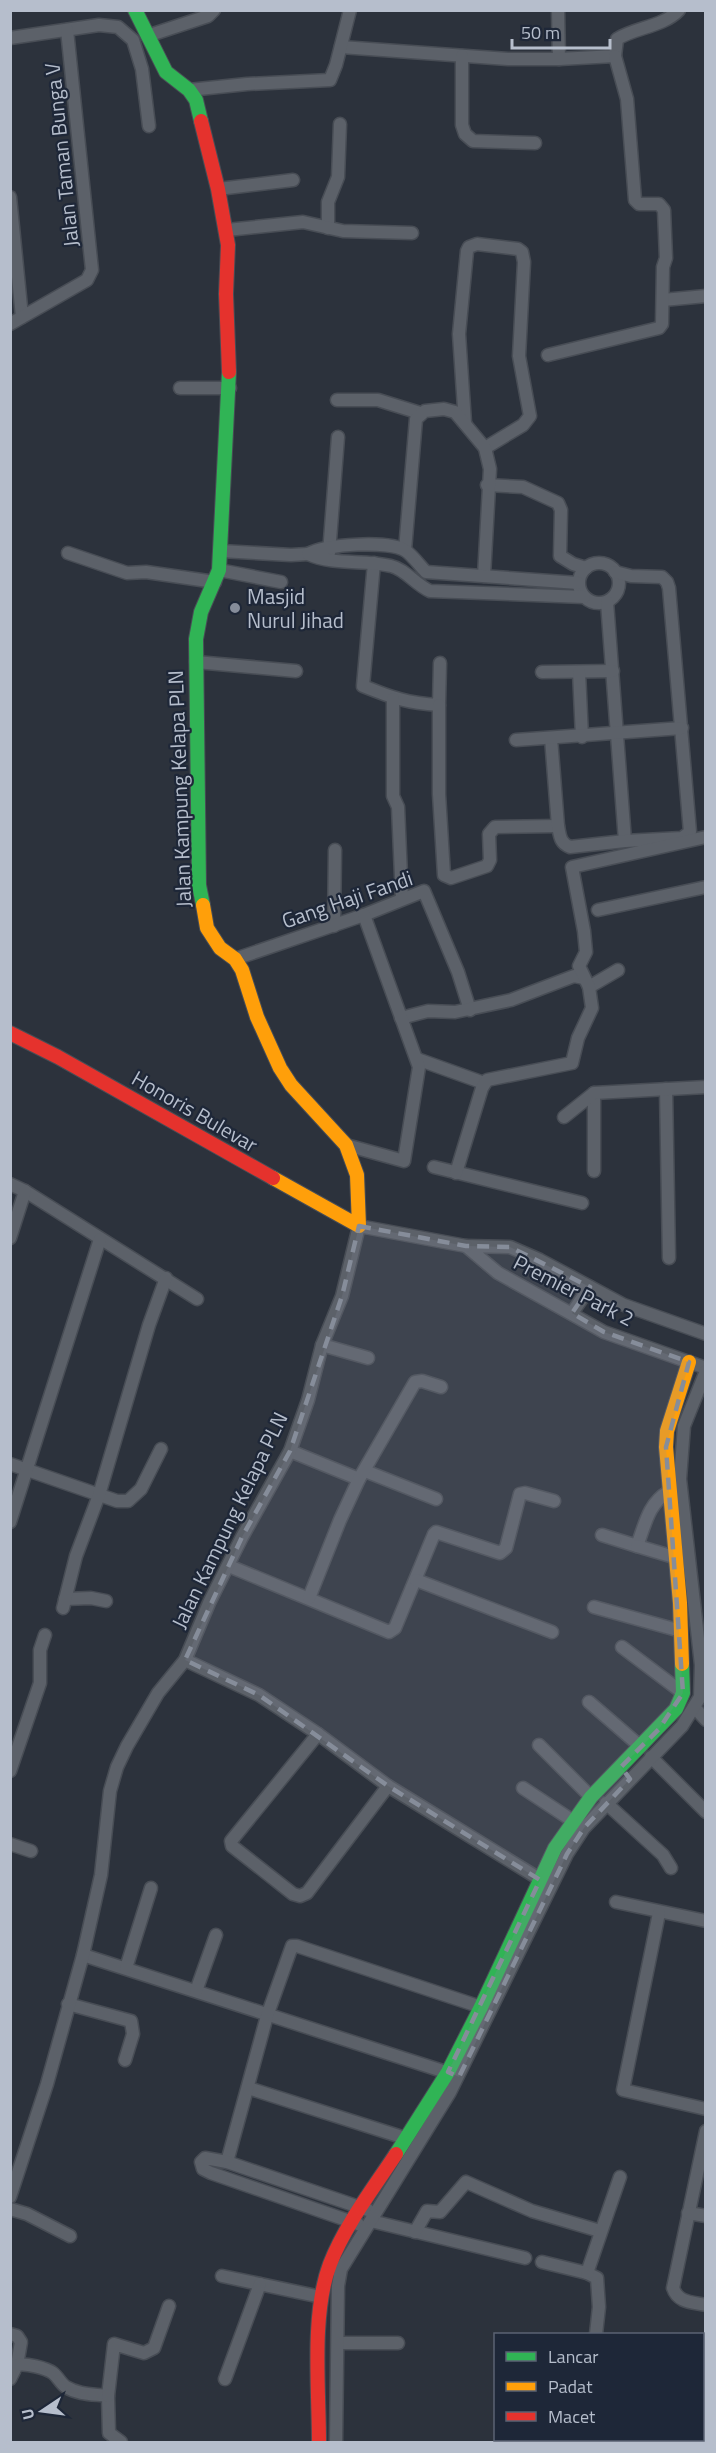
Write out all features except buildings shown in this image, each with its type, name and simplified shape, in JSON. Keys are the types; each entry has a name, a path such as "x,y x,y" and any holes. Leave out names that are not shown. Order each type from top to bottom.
{"street":[{"name":"Jalan Kampung Kelapa PLN","path":"10,2197 47,2084 83,1955 101,1875 110,1791 117,1767 130,1739 158,1693 185,1660 209,1603 290,1451 308,1400 322,1345 342,1296 359,1226 357,1175 346,1145 291,1085 280,1068 257,1017 242,970 235,959 220,948 207,928 199,885 196,639 201,612 217,576 221,551 230,388 226,294 227,230 199,111 189,90 166,72 135,10"},
{"path":"147,36 208,16 214,10"},
{"path":"189,90 247,84 326,81 332,77 350,10"},
{"path":"558,10 559,59"},
{"path":"548,355 659,328 662,324 663,267 666,258 664,210 659,204 639,204 635,200 627,99 615,56 617,39 628,32 664,21 679,10"},
{"path":"10,38 99,25 118,27 126,32 133,40 142,69 149,126"},
{"name":"Jalan Taman Bunga V","path":"22,317 90,276 92,266 67,30"},
{"path":"341,47 462,56 559,59 615,56"},
{"path":"462,56 462,125 465,134 473,141 535,143"},
{"path":"328,228 328,201 338,177 340,124"},
{"path":"218,189 293,180"},
{"path":"10,197 22,317 10,324"},
{"path":"227,230 303,222 328,228 412,233"},
{"path":"465,423 459,334 468,247 477,244 518,249 522,252 524,262 519,356 530,416 523,425 485,448"},
{"path":"663,300 705,296"},
{"path":"180,388 230,388"},
{"path":"337,400 378,400 420,413 444,409 455,412 465,423 485,448 490,469 487,485 484,576"},
{"path":"405,550 415,426 420,413"},
{"path":"328,560 338,437"},
{"path":"487,485 523,487 558,503 561,510 560,556 573,564 582,576 584,597"},
{"path":"221,551 291,555 308,554 329,547 386,545 405,550 426,572 484,576 582,576"},
{"path":"68,553 127,573 217,576 281,582"},
{"path":"308,554 328,560 395,567 430,591 584,597 591,602 603,603 616,594 617,577 612,568 602,563 591,564 582,576"},
{"path":"374,563 363,686 393,699 439,705"},
{"path":"551,738 558,826 562,843 570,847 682,838 690,832 667,582 656,576 617,577"},
{"path":"603,603 609,618 626,841"},
{"path":"196,662 296,671"},
{"path":"440,663 439,794 444,875 451,878 487,866 490,860 489,834 495,827 558,826"},
{"path":"542,672 613,671"},
{"path":"579,672 582,737"},
{"path":"393,699 393,796 398,807 402,899"},
{"path":"516,740 682,728"},
{"path":"456,1173 484,1083 489,1078 570,1065 578,1038 592,1008 579,966 586,952 572,867 705,837"},
{"path":"334,926 335,850"},
{"path":"598,910 705,886"},
{"name":"Gang Haji Fandi","path":"235,959 334,926 421,891 427,892 470,1010"},
{"path":"346,1145 404,1161 419,1075 417,1059 364,915"},
{"path":"586,983 618,970"},
{"path":"401,1018 428,1011 470,1010 511,1000 574,975 586,983"},
{"name":"Honoris Bulevar","path":"10,1033 58,1057 359,1226"},
{"path":"417,1059 484,1083"},
{"path":"564,1117 594,1093 705,1088"},
{"path":"666,1089 669,1258"},
{"path":"594,1093 594,1171"},
{"path":"434,1167 582,1203"},
{"path":"10,1184 25,1191 197,1299"},
{"path":"10,1238 25,1191"},
{"name":"Premier Park 2","path":"359,1226 466,1245 510,1247 624,1305 705,1334"},
{"path":"10,1522 99,1239"},
{"name":"Premier Park 2","path":"466,1245 498,1273 604,1332 705,1369"},
{"path":"106,1601 91,1598 64,1603 76,1556 99,1495 149,1325 166,1278"},
{"path":"572,1313 590,1287"},
{"path":"322,1345 368,1358"},
{"path":"319,2442 321,2298 330,2265 352,2222 405,2138 453,2074 481,2007 546,1883 584,1828 606,1803 641,1747 676,1709 684,1694 680,1603 668,1491 666,1447 667,1431 689,1362"},
{"path":"336,2442 338,2286 341,2269 371,2221 453,2074 546,1883 555,1848 591,1797 651,1757 682,1726 700,1697 703,1686 699,1604 680,1479 684,1426 705,1369"},
{"path":"309,1598 340,1520 362,1475 415,1382 422,1381 441,1387"},
{"path":"10,1464 117,1501 128,1501 135,1497 141,1489 161,1449"},
{"path":"290,1451 436,1499"},
{"path":"637,1546 650,1509 657,1498 668,1491"},
{"path":"229,1566 389,1632 395,1628 434,1534 500,1553 506,1548 520,1494 525,1493 554,1501"},
{"path":"602,1535 674,1557"},
{"path":"416,1580 552,1632"},
{"path":"680,1603 699,1604"},
{"path":"594,1607 681,1631"},
{"path":"10,1771 40,1683 40,1650 45,1635"},
{"path":"622,1647 684,1694"},
{"path":"185,1660 259,1695 318,1734 388,1786 546,1883"},
{"path":"589,1702 641,1747"},
{"path":"694,1707 705,1720"},
{"path":"318,1734 231,1841 232,1846 294,1894 300,1896 307,1893 388,1786"},
{"path":"538,1745 591,1797"},
{"path":"651,1757 705,1812"},
{"path":"523,1788 573,1821"},
{"path":"606,1803 663,1855 671,1868"},
{"path":"10,1844 32,1851"},
{"path":"126,1968 151,1887"},
{"path":"616,1902 705,1921"},
{"path":"659,1913 623,2090 705,2109"},
{"path":"196,1991 216,1935"},
{"path":"228,2162 267,2016 290,1947 295,1945 481,2007"},
{"path":"83,1955 453,2074"},
{"path":"68,2004 131,2021 133,2034 125,2060"},
{"path":"248,2088 405,2138"},
{"path":"705,2131 673,2288 675,2296 682,2300 705,2305"},
{"path":"371,2221 362,2207 228,2162 205,2158 202,2160 201,2166 211,2173 352,2222 371,2221 525,2258"},
{"path":"587,2273 620,2177"},
{"path":"415,2232 427,2211 440,2212 466,2182 532,2211 600,2231"},
{"path":"10,2209 27,2214 69,2236"},
{"path":"688,2213 705,2216"},
{"path":"542,2262 594,2276 598,2282 599,2307 596,2333"},
{"path":"222,2276 321,2298"},
{"path":"225,2379 260,2284"},
{"path":"121,2442 109,2433 108,2396 114,2344 144,2353 154,2348 169,2306"},
{"path":"10,2334 17,2336 21,2342 17,2365 10,2379"},
{"path":"338,2343 398,2343"},
{"path":"17,2365 25,2364 46,2369 66,2387 82,2393 108,2396"}],"highlighted area":[{"path":"359,1226 466,1246 510,1247 590,1287 572,1313 604,1332 689,1362 666,1447 683,1693 659,1729 621,1767 630,1779 584,1828 567,1854 459,2077 448,2072 540,1880 388,1786 259,1695 185,1660 242,1537 290,1451 342,1296"}],"traffic: fast":[{"path":"135,10 166,72 189,90 196,100 201,121"},
{"path":"203,905 199,885 196,639 201,612 219,570 229,372"},
{"path":"396,2154 448,2072 555,1848 591,1797 676,1709 683,1693 682,1664"}],"traffic: slow":[{"path":"203,905 207,928 220,948 235,959 242,970 257,1017 280,1068 291,1085 346,1145 357,1175 359,1226 273,1178"},
{"path":"682,1664 680,1603 666,1447 667,1431 689,1362"}],"traffic: jam":[{"path":"201,121 218,189 228,245 226,294 229,372"},
{"path":"10,1033 58,1057 273,1178"},
{"path":"319,2442 317,2352 320,2305 324,2284 343,2235 396,2154"}],"place":[{"name":"Masjid Nurul Jihad","path":"235,608"}]}
